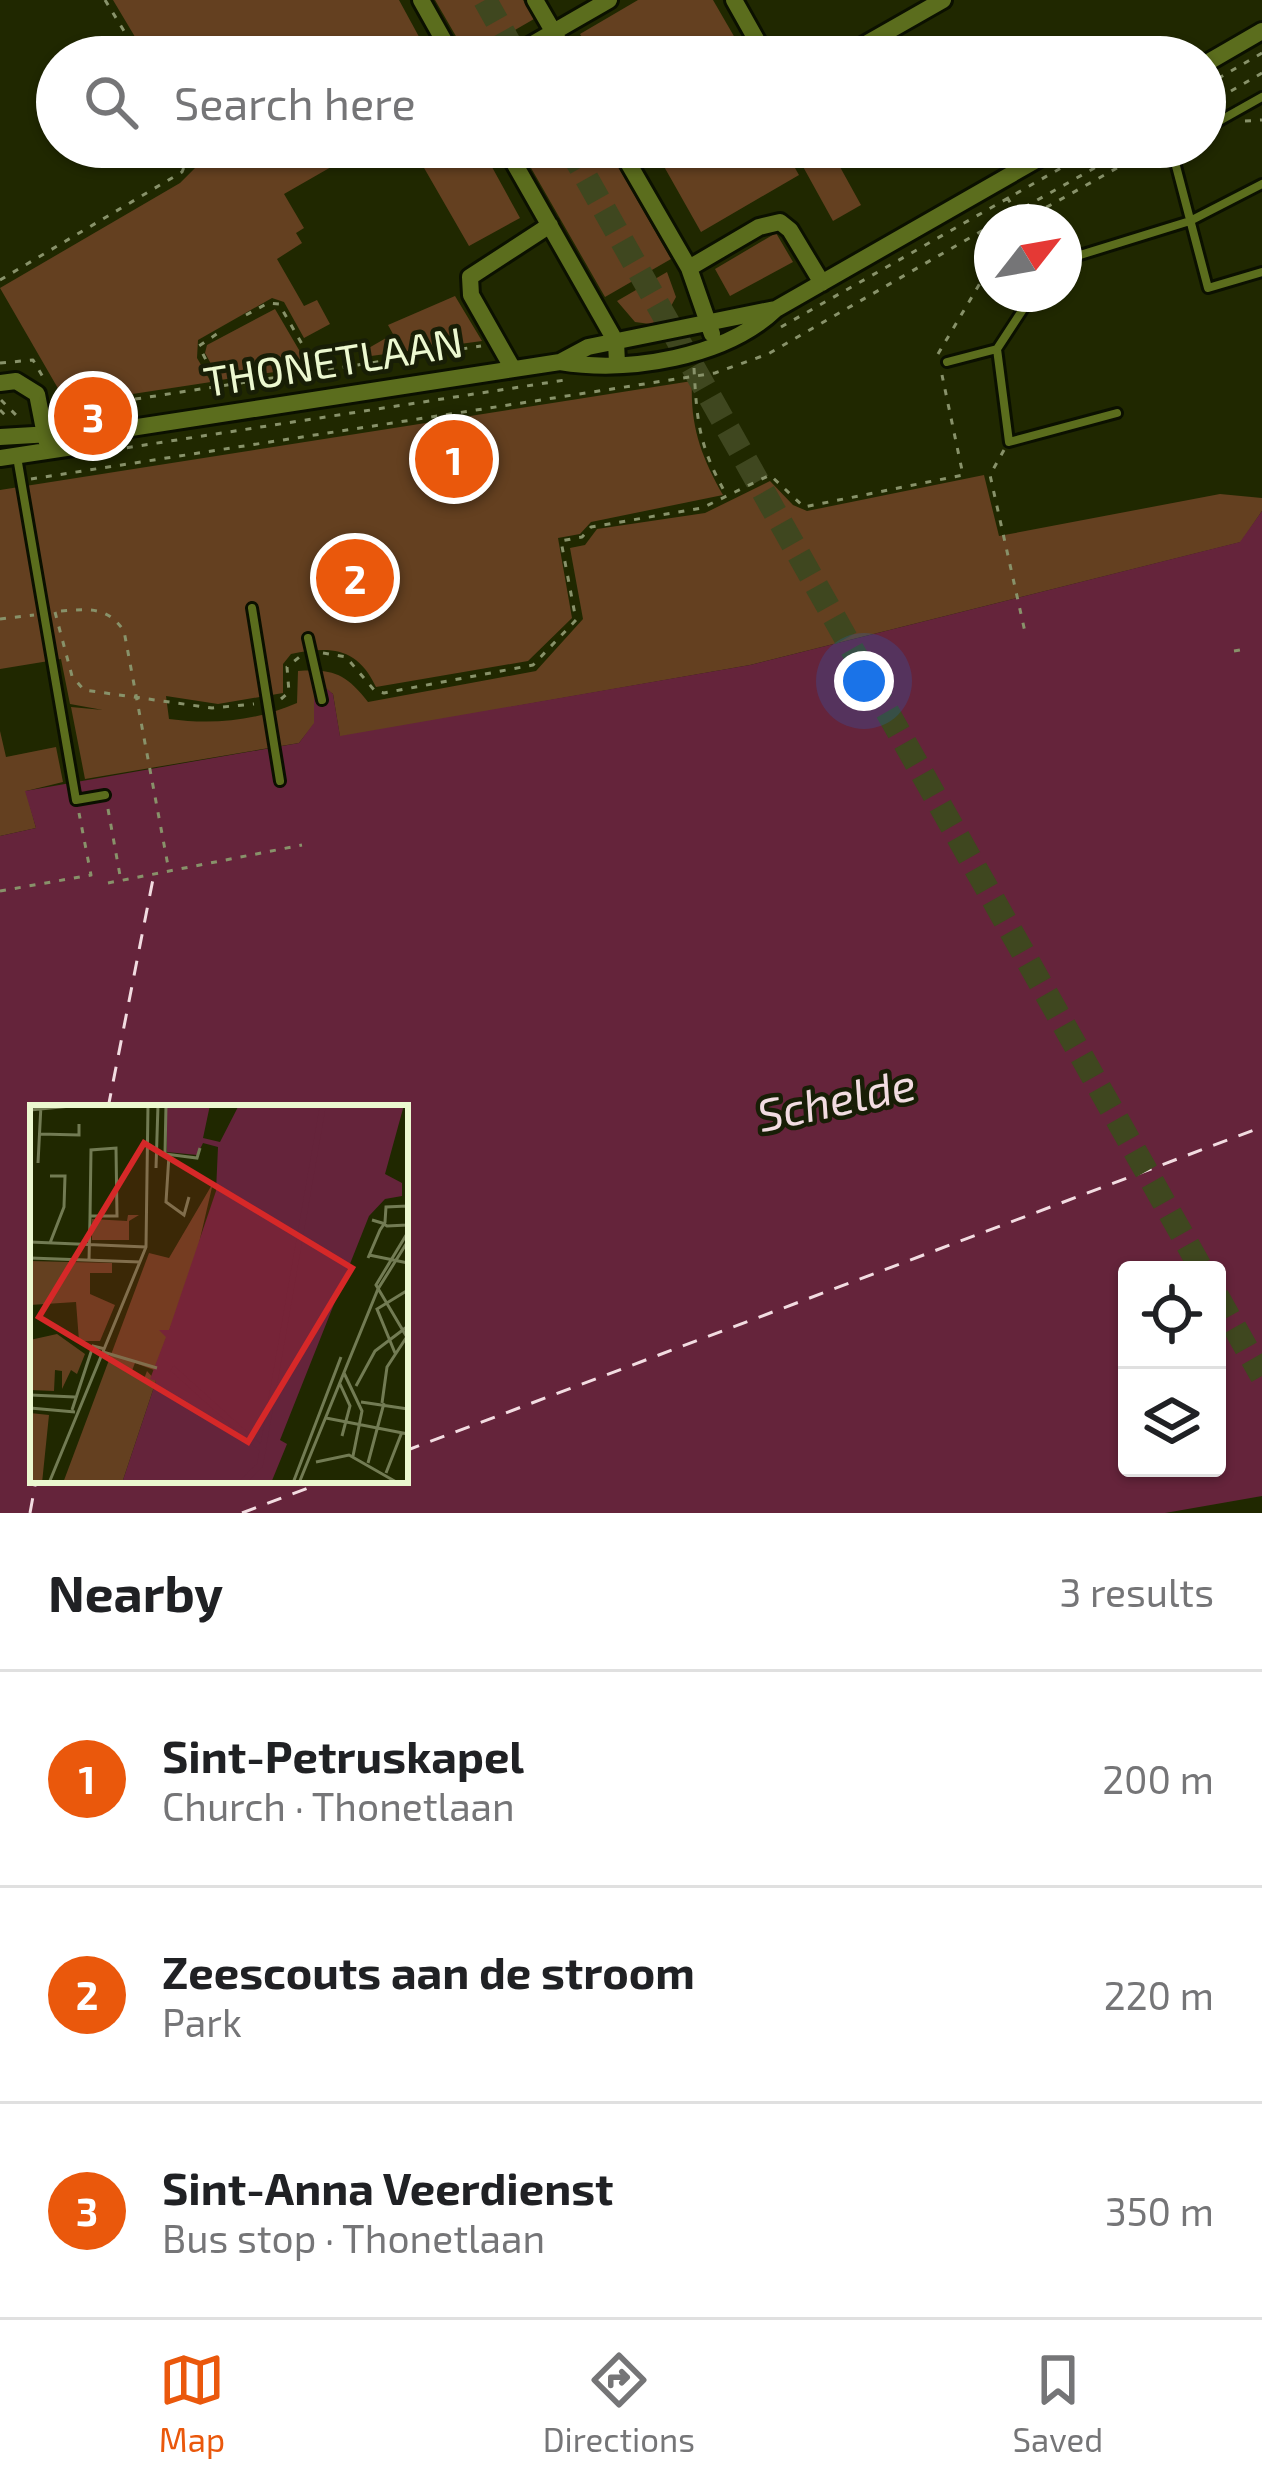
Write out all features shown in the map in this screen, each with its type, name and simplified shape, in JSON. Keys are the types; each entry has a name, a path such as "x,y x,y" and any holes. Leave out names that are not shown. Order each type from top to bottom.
{"street":[{"path":"421,0 441,36"},
{"path":"535,0 556,36"},
{"path":"547,36 609,0"},
{"path":"734,0 754,36"},
{"path":"880,36 943,0"},
{"path":"1226,52 1262,32"},
{"path":"517,168 616,342 617,363"},
{"path":"632,168 689,268 715,346"},
{"name":"THONETLAAN","path":"560,362 591,367 692,352 754,330 776,309 1023,168"},
{"path":"689,268 759,227 780,222 790,230 822,284"},
{"path":"514,368 471,295 470,277 550,225"},
{"name":"THONETLAAN","path":"0,437 46,430 118,430 560,362 616,342 776,309"},
{"path":"0,383 16,381 37,394 46,443 36,452"},
{"name":"THONETLAAN","path":"8,457 73,447 118,430"}],"lane":[{"path":"1226,117 1262,97"},
{"path":"1177,168 1208,288 1262,272"},
{"path":"1082,254 1190,221 1262,184"},
{"path":"1022,312 997,349 1009,442 1117,413"},
{"path":"947,362 997,349"},
{"path":"8,457 21,481 76,800 106,795"},
{"path":"252,608 280,781"},
{"path":"308,638 322,700"}],"path":[{"path":"106,0 127,36"},
{"path":"1226,74 1262,53"},
{"path":"1226,94 1262,73"},
{"path":"0,280 184,168"},
{"path":"1030,204 1095,168"},
{"path":"1051,204 1117,168"},
{"path":"999,182 1011,204"},
{"path":"21,481 695,377 767,354 974,236"},
{"path":"938,355 974,294"},
{"path":"247,315 268,303 279,304 318,371"},
{"path":"219,386 200,346 224,329"},
{"path":"53,394 64,410 499,343"},
{"path":"692,352 694,415 704,454 728,497"},
{"path":"0,363 33,360 43,377"},
{"path":"59,611 74,682 85,690 219,708 287,697 287,667 296,657 311,654 346,657 375,691 384,693 532,664 576,620 561,541 582,537 591,527 702,508 770,475 780,479 804,507 963,475 942,375"},
{"path":"1009,442 990,475 1025,632"},
{"path":"0,619 94,608 114,616 124,631 169,871"},
{"path":"106,795 121,881"},
{"path":"0,891 91,875 76,800"},
{"path":"108,883 302,844"}],"shaded area":[{"path":"113,0 399,0 419,36 134,36"},
{"path":"435,0 523,0 534,19 504,36 456,36"},
{"path":"638,0 713,0 734,36 581,36"},
{"path":"195,168 329,168 284,194 304,228 296,233 302,243 277,259 304,306 317,300 330,324 304,338 284,302 272,298 198,340 197,358 211,382 67,404 0,288 180,183"},
{"path":"424,168 493,168 520,218 469,246"},
{"path":"531,168 619,168 671,259 605,297"},
{"path":"665,168 795,168 799,175 701,232"},
{"path":"804,168 841,168 861,205 833,221"},
{"path":"776,233 793,262 730,296 715,269"},
{"path":"667,272 676,297 664,319 635,322 617,301"},
{"path":"455,296 482,341 371,356 367,349 393,334 388,325"},
{"path":"275,309 309,367 220,380 205,353 207,345"},
{"path":"692,381 698,440 723,495 591,522 580,534 558,538 572,618 528,661 376,687 351,657 330,650 305,651 291,654 283,664 283,693 218,704 166,696 169,719 234,720 282,709 297,703 298,671 338,675 368,702 536,671 583,619 570,548 585,545 597,529 705,513 770,481 793,505 807,511 984,475 999,536 1220,494 1262,498 1262,511 1241,542 750,665 340,737 333,694 314,680 314,724 299,743 85,779 71,707 103,710 70,704 61,659 0,669 0,490"},
{"path":"0,731 6,757 56,747 63,782 26,791 36,828 0,836"}],"water":[{"name":"Schelde","path":"1262,511 1262,1496 1165,1513 0,1513 0,836 36,828 25,791 299,743 314,723 314,678 333,694 340,736 750,665 1240,542"}],"ferry route":[{"path":"109,1105 154,874"},
{"path":"408,1450 1262,1127"},
{"path":"30,1513 35,1483"},
{"path":"242,1513 321,1483"}],"tunnel":[{"path":"485,0 505,36"},
{"path":"581,168 1197,1261"},
{"path":"1226,1312 1262,1376"}],"place":[{"name":"Sint-Anna Veerdienst","path":"93,416"},
{"name":"Sint-Petruskapel","path":"454,459"},
{"name":"Zeescouts aan de stroom","path":"355,578"}]}
